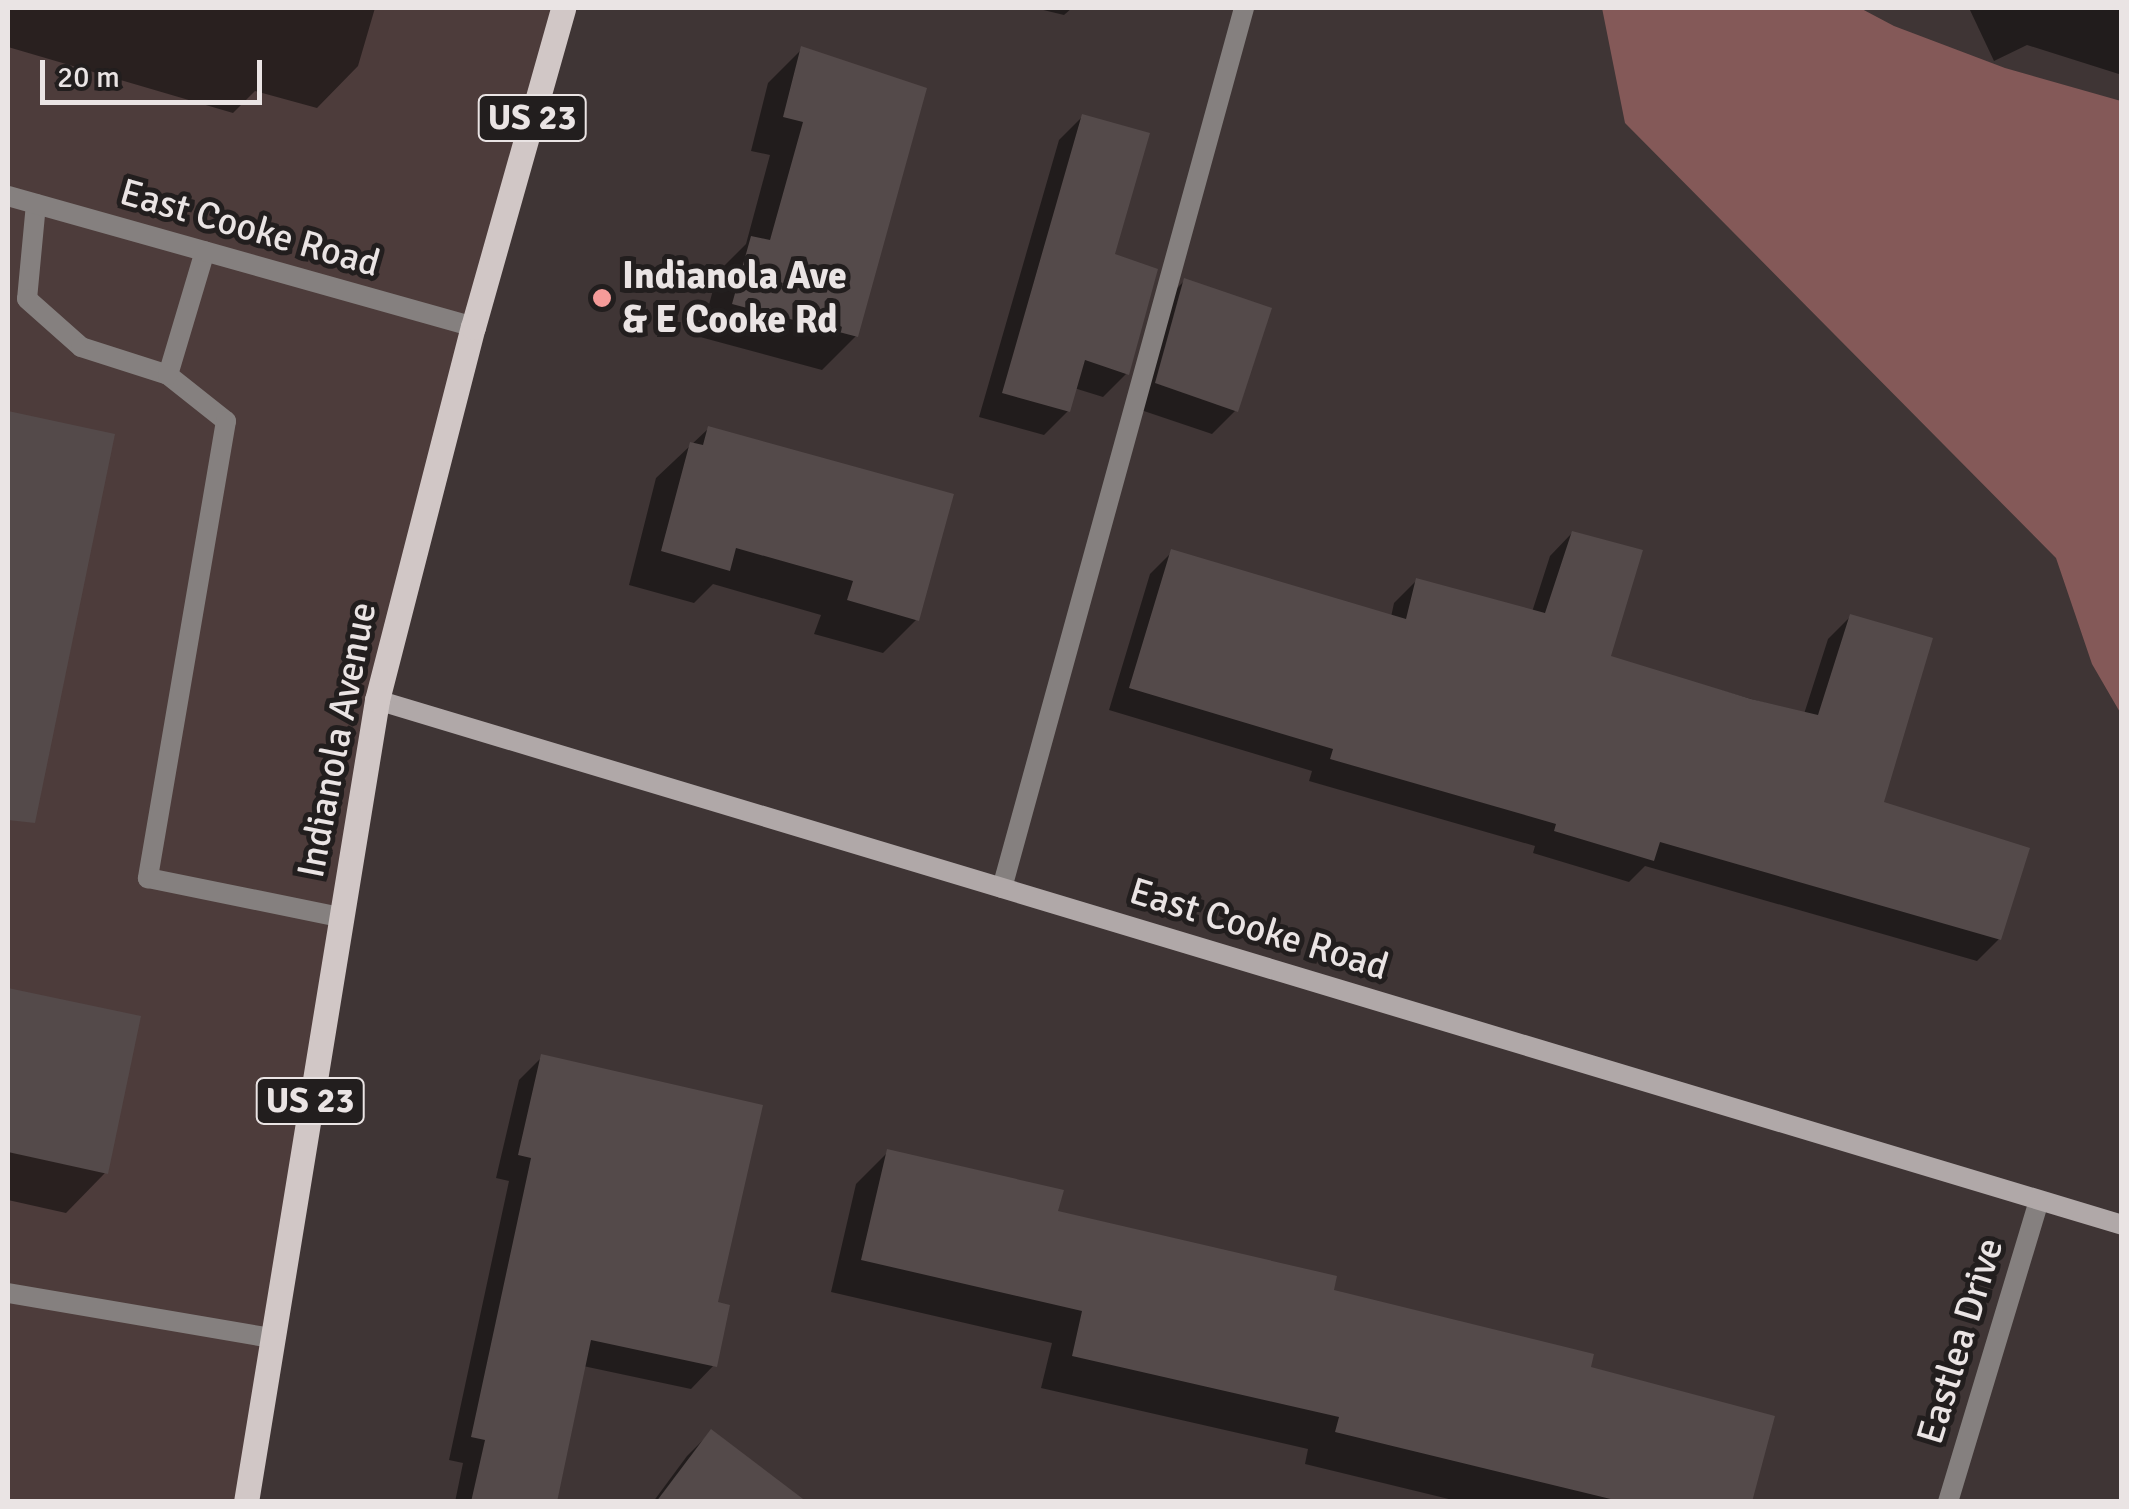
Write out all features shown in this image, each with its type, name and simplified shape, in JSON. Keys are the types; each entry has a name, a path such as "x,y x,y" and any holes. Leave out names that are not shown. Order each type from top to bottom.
{"main road":[{"name":"Indianola Avenue","path":"246,1502 376,700 474,327 564,8"},
{"name":"East Cooke Road","path":"376,700 2122,1225"}],"street":[{"path":"1002,888 1244,8"},
{"name":"East Cooke Road","path":"8,196 474,327"},
{"path":"36,204 27,299 81,347 168,375 226,421 148,878 340,917"},
{"path":"168,375 204,251"},
{"name":"Eastlea Drive","path":"1948,1502 2039,1201"},
{"path":"8,1292 272,1338"}],"shaded area":[{"path":"8,8 568,8 371,705 244,1501 8,1502"},
{"path":"1602,8 1860,8 1894,26 2005,68 2121,101 2121,714 2092,664 2056,558 1625,123"}],"building":[{"path":"801,46 927,88 858,337 732,304 751,236 770,240 803,122 783,117"},
{"path":"1082,114 1150,133 1115,254 1158,269 1129,375 1085,360 1070,412 1002,393"},
{"path":"1184,278 1272,308 1238,412 1155,383"},
{"path":"8,411 115,434 35,823 8,820"},
{"path":"708,426 954,494 919,621 847,600 853,581 736,548 730,571 661,551 690,442 703,445"},
{"path":"1572,531 1643,550 1611,656 1751,699 1818,715 1850,614 1933,638 1884,802 2030,848 2001,940 1660,842 1654,861 1554,831 1556,824 1330,759 1333,749 1129,688 1171,549 1406,619 1416,578 1545,613"},
{"path":"8,988 141,1016 108,1174 8,1152"},
{"path":"541,1054 763,1105 718,1302 730,1305 717,1367 591,1340 557,1502 471,1502 485,1440 471,1437 531,1158 518,1155"},
{"path":"887,1149 1064,1190 1058,1211 1337,1276 1334,1290 1594,1354 1591,1367 1775,1416 1752,1502 1623,1502 1335,1432 1339,1417 1072,1356 1082,1311 861,1260"},
{"path":"711,1429 807,1502 656,1502"}],"place":[{"name":"Indianola Ave & E Cooke Rd","path":"602,298"}]}
